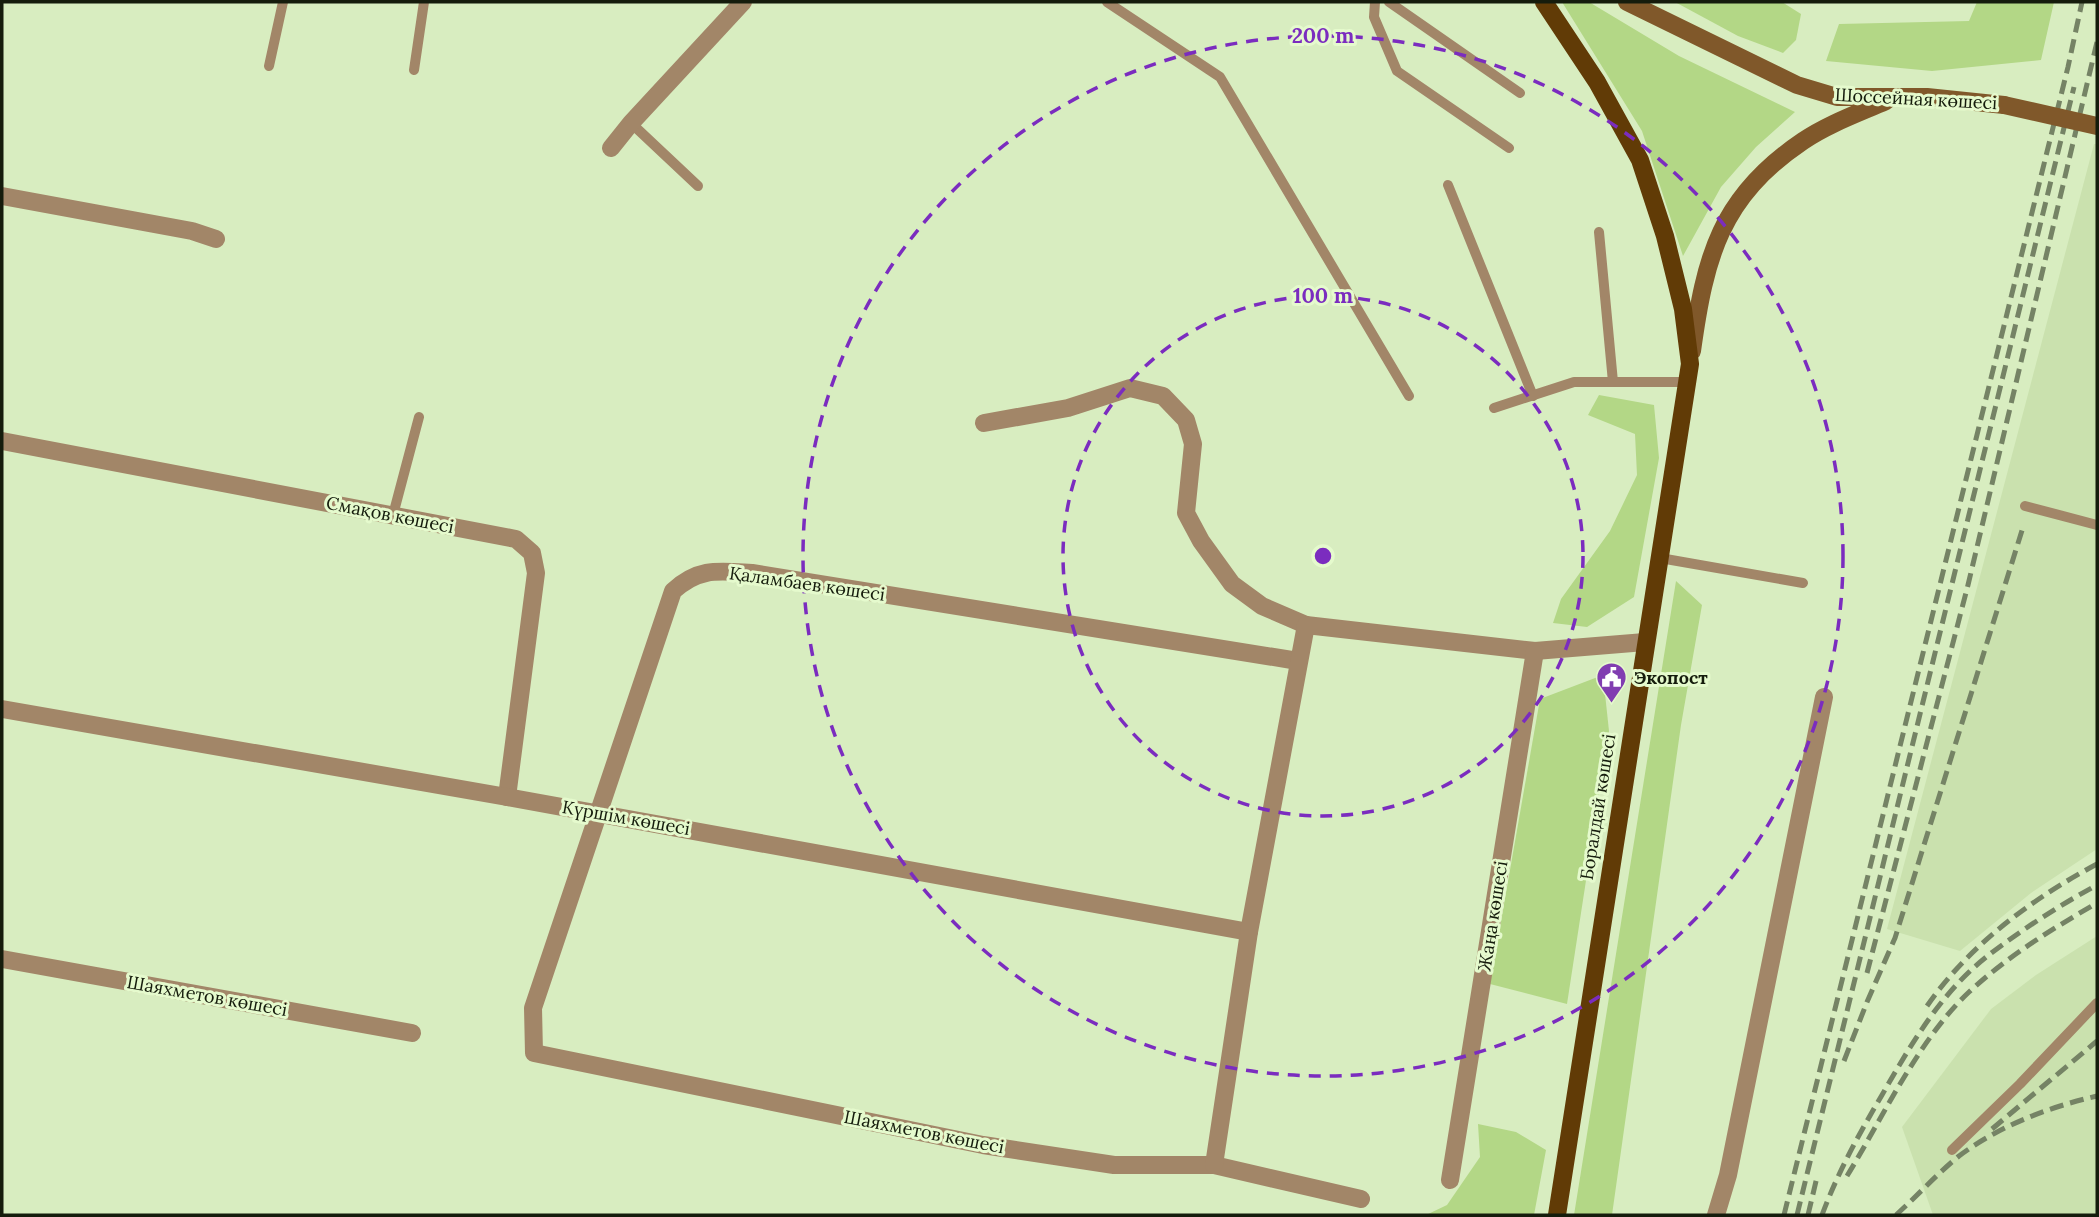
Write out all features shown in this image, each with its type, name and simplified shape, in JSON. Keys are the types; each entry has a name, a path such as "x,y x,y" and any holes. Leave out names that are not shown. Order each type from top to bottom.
{"main road":[{"name":"Боралдай көшесі","path":"1544,2 1597,82 1640,160 1665,236 1683,309 1688,373 1556,1215"},
{"name":"Шоссейная көшесі","path":"1627,2 1797,85 1837,97 1927,97 2004,104 2097,126"},
{"path":"1688,373 1699,300 1709,258 1724,223 1745,192 1774,163 1805,139 1892,98"}],"street":[{"path":"611,148 743,2"},
{"path":"2,196 192,231 216,239"},
{"path":"984,423 1068,408 1130,387 1163,396 1186,419 1193,444 1186,513 1200,541 1232,584 1262,606 1306,625 1535,652 1645,642"},
{"name":"Смақов көшесі","path":"2,441 516,539 531,553 536,573 507,797"},
{"name":"Қаламбаев көшесі","path":"533,1008 673,591 687,578 702,573 752,573 1298,661"},
{"path":"1214,1165 1250,932 1306,625"},
{"name":"Жаңа көшесі","path":"1450,1180 1535,652"},
{"path":"1716,1215 1728,1175 1824,697"},
{"name":"Күршім көшесі","path":"2,709 507,797 1250,932"},
{"name":"Шаяхметов көшесі","path":"2,959 412,1034"},
{"name":"Шаяхметов көшесі","path":"533,1008 534,1053 983,1145 1114,1164 1214,1165 1361,1199"}],"lane":[{"path":"269,66 283,2"},
{"path":"414,70 424,2"},
{"path":"1107,2 1220,77 1409,396"},
{"path":"1375,2 1374,17 1397,71 1509,148"},
{"path":"1389,2 1520,93"},
{"path":"631,123 698,186"},
{"path":"1448,185 1533,396"},
{"path":"1599,232 1613,382"},
{"path":"1494,408 1574,382 1613,382 1688,373"},
{"path":"393,515 419,417"},
{"path":"2025,506 2097,525"},
{"path":"1660,558 1803,583"},
{"path":"1952,1150 2021,1084 2097,1003"}],"shaded area":[{"path":"1562,2 1589,2 1679,56 1795,112 1756,147 1721,187 1683,256 1642,131"},
{"path":"1675,2 1782,2 1801,14 1796,40 1783,53 1738,36"},
{"path":"1977,2 2054,2 2041,60 1932,71 1826,61 1839,24 1969,21"},
{"path":"2094,144 2097,144 2097,849 2031,893 1960,951 1887,929"},
{"path":"1599,395 1654,405 1659,458 1634,597 1587,627 1553,623 1561,599 1610,531 1637,475 1635,434 1588,415"},
{"path":"1676,581 1702,605 1681,725 1612,1215 1574,1215"},
{"path":"1603,675 1609,731 1567,1004 1490,984 1540,699"},
{"path":"2097,936 2097,1215 1933,1215 1902,1127 1991,1009 2036,975"},
{"path":"1478,1124 1516,1132 1546,1150 1534,1215 1426,1215 1447,1205 1480,1157"}],"railway":[{"path":"1784,1215 2082,2"},
{"path":"1867,973 1968,585 2097,42"},
{"path":"1797,1215 2074,87"},
{"path":"1844,1061 1895,938 2024,524"},
{"path":"1927,1006 1962,963 2003,925 2049,892 2097,864"},
{"path":"1822,1215 1865,1124 1915,1040 1940,1004 1969,972 1998,948 2097,885"},
{"path":"1847,1176 1918,1055 1951,1011 1969,992 2015,955 2097,903"},
{"path":"1992,1129 2097,1041"},
{"path":"1896,1215 1974,1145 2043,1112 2097,1096"},
{"path":"1808,1215 1817,1177"}],"place":[{"name":"Экопост","path":"1611,705"}]}
